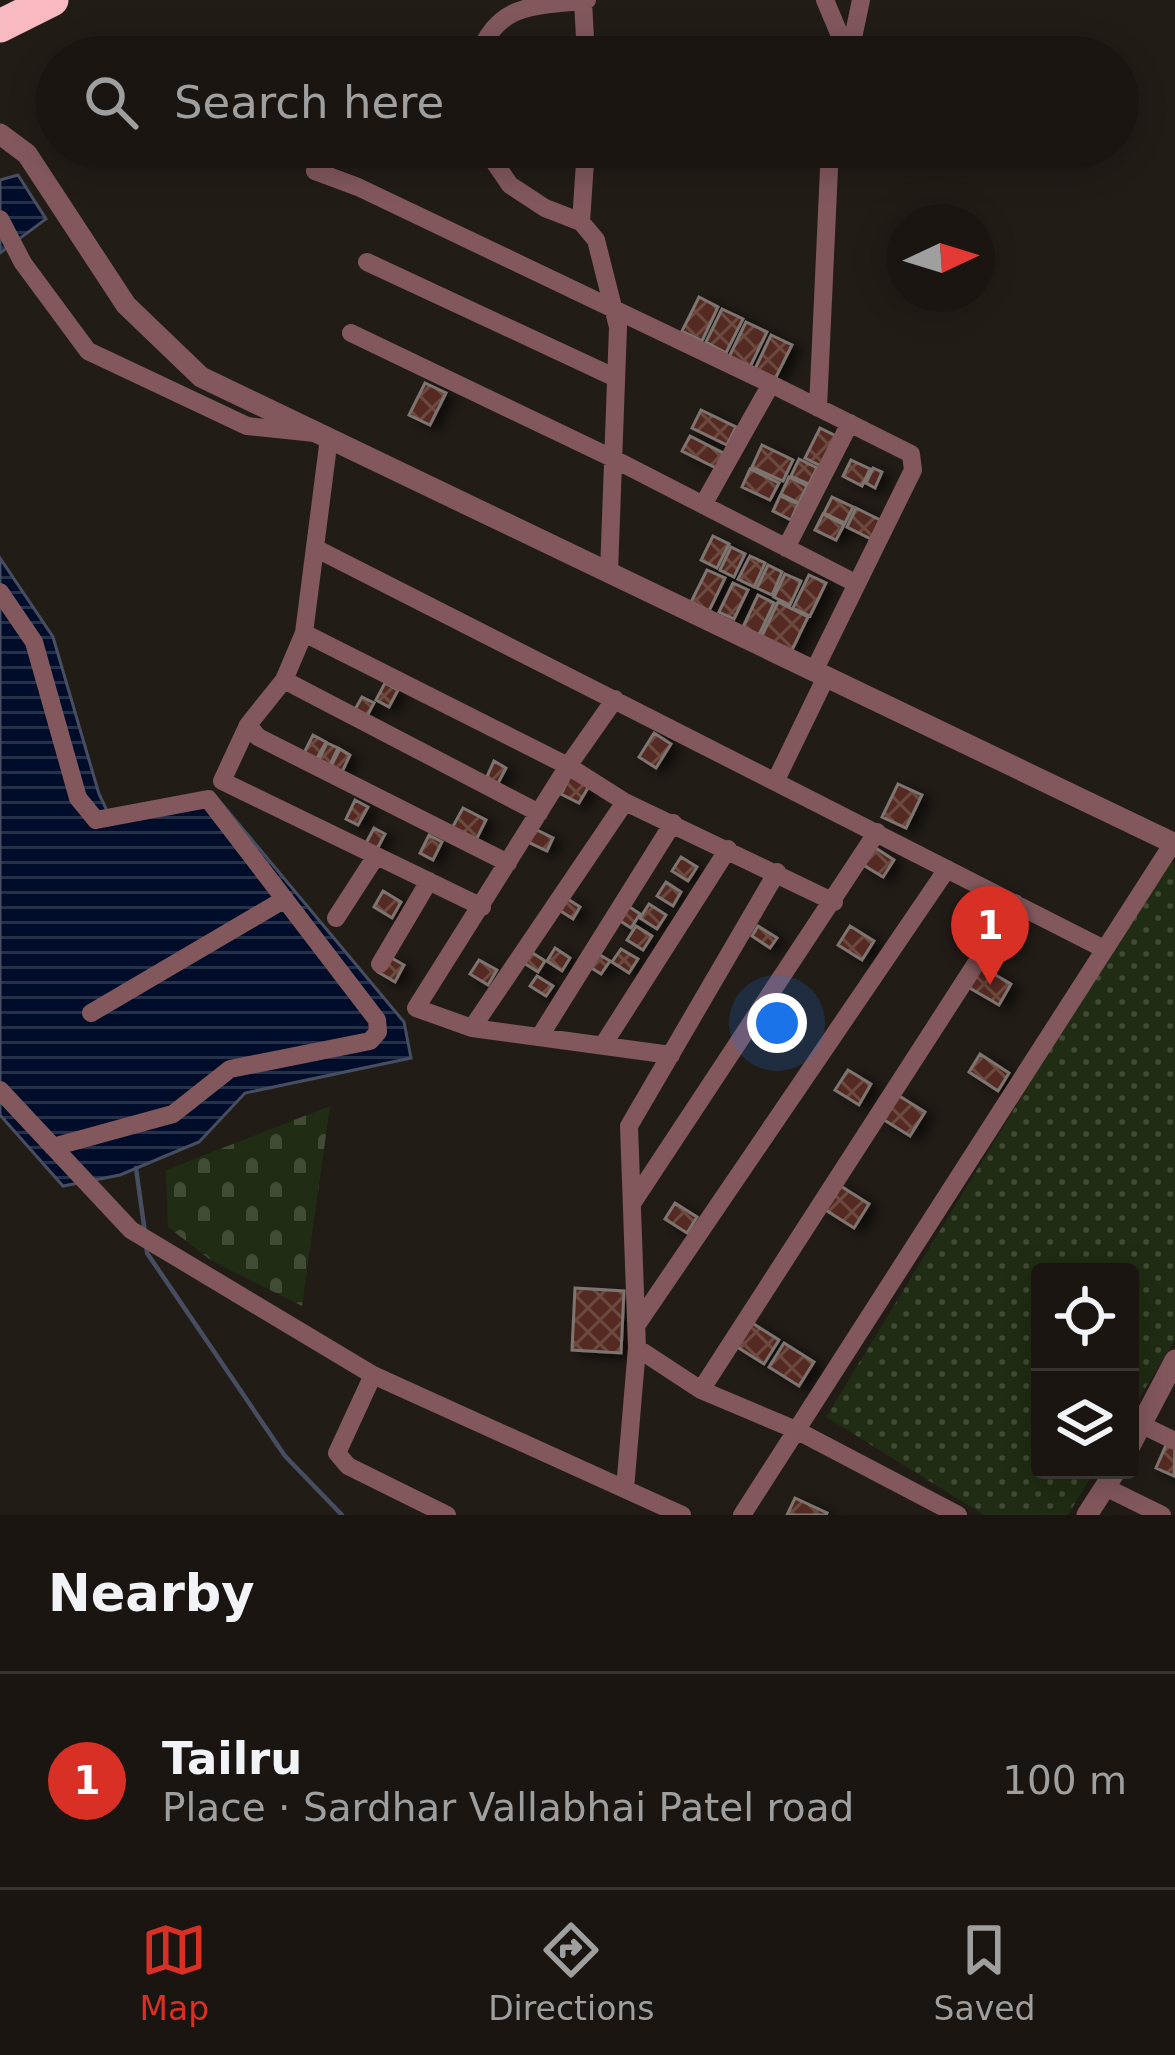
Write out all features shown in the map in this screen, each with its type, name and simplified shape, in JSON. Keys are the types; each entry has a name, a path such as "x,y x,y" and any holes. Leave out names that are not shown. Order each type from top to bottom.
{"highway":[{"path":"0,26 52,0"}],"street":[{"path":"486,36 510,10 585,0 586,36"},
{"path":"825,0 840,36"},
{"path":"853,36 861,0"},
{"path":"0,134 27,154 36,168"},
{"path":"36,168 126,305 201,376 1174,843 742,1515"},
{"path":"321,168 320,173 910,454 913,470 856,584 776,780"},
{"path":"498,168 510,185 545,208 580,222 596,240 618,327 609,572"},
{"path":"580,222 584,168"},
{"path":"818,408 829,168"},
{"path":"0,219 23,263 88,351 247,426 324,435"},
{"path":"367,262 616,378"},
{"path":"351,333 612,458 856,584"},
{"path":"703,506 771,384"},
{"path":"786,548 850,423"},
{"path":"324,435 304,633 284,680 248,724 222,782 482,907"},
{"path":"315,548 1104,949"},
{"path":"0,592 34,642 78,798 96,820 208,799 377,1020 378,1032 370,1041 230,1069 172,1114 53,1147"},
{"path":"304,633 568,766 625,802 834,902"},
{"path":"284,680 538,813"},
{"path":"615,699 416,1008 472,1028 671,1054"},
{"path":"248,724 258,737 508,863"},
{"path":"472,1028 625,802"},
{"path":"540,1036 673,823"},
{"path":"633,1202 877,832"},
{"path":"603,1045 728,849"},
{"path":"336,918 376,856"},
{"path":"638,1324 947,868"},
{"path":"625,1489 638,1324 629,1126 777,872"},
{"path":"380,964 429,881"},
{"path":"91,1013 284,899"},
{"path":"700,1390 1016,903"},
{"path":"0,1090 131,1230 373,1375 682,1515"},
{"path":"637,1348 700,1390 796,1430 958,1515"},
{"path":"1139,1430 1175,1360"},
{"path":"373,1375 337,1453 348,1466 447,1515"},
{"path":"1142,1425 1175,1442"},
{"path":"1087,1515 1110,1479 1162,1515"}],"green space":[{"path":"1167,859 1175,863 1175,1340 1139,1398 1139,1263 1031,1263 1031,1479 1090,1479 1068,1515 984,1515 826,1417"},
{"path":"330,1106 302,1306 212,1261 168,1227 166,1170"}],"water":[{"path":"18,175 46,219 0,253 0,180"},
{"path":"0,558 53,637 110,817 212,792 404,1022 411,1058 245,1093 199,1142 120,1175 63,1186 0,1115"}],"building":[{"path":"699,297 718,307 702,341 682,331"},
{"path":"722,309 743,319 726,353 706,342"},
{"path":"746,322 767,332 750,367 729,357"},
{"path":"771,335 792,345 775,379 755,369"},
{"path":"425,383 446,393 430,425 409,415"},
{"path":"701,410 736,427 727,445 692,428"},
{"path":"820,428 836,436 821,466 805,458"},
{"path":"690,436 725,454 718,469 682,451"},
{"path":"762,445 793,460 783,481 752,467"},
{"path":"799,459 817,468 809,484 791,476"},
{"path":"851,460 870,469 862,486 843,476"},
{"path":"873,468 882,472 875,488 866,483"},
{"path":"750,469 779,483 770,500 742,487"},
{"path":"789,477 807,486 799,503 781,494"},
{"path":"780,496 798,504 791,520 773,511"},
{"path":"832,497 853,507 845,523 824,513"},
{"path":"856,508 880,520 871,539 847,527"},
{"path":"823,514 844,525 836,540 815,530"},
{"path":"713,536 729,544 717,568 701,560"},
{"path":"731,547 745,554 734,577 720,570"},
{"path":"750,556 765,563 754,587 738,579"},
{"path":"768,565 782,572 772,595 757,588"},
{"path":"707,570 725,578 709,611 691,602"},
{"path":"785,574 801,581 790,605 774,597"},
{"path":"809,575 826,583 810,616 793,608"},
{"path":"733,583 748,590 734,619 719,612"},
{"path":"758,595 774,603 759,635 743,627"},
{"path":"778,602 808,617 791,652 761,638"},
{"path":"385,683 398,690 389,707 376,700"},
{"path":"362,697 374,703 365,720 353,713"},
{"path":"654,733 671,744 656,768 639,757"},
{"path":"313,735 326,742 316,760 304,753"},
{"path":"327,743 338,748 329,767 318,761"},
{"path":"340,749 350,755 341,774 330,768"},
{"path":"494,761 506,768 496,787 485,781"},
{"path":"570,776 589,786 579,803 561,794"},
{"path":"898,784 922,795 906,828 882,817"},
{"path":"355,800 368,807 358,825 346,819"},
{"path":"463,808 486,820 476,840 452,828"},
{"path":"374,828 385,834 375,853 364,847"},
{"path":"535,829 553,838 547,851 528,842"},
{"path":"429,835 442,842 433,860 420,853"},
{"path":"871,845 894,860 883,877 860,863"},
{"path":"681,857 697,867 688,881 672,871"},
{"path":"666,882 681,892 673,906 657,896"},
{"path":"383,891 401,902 392,918 374,907"},
{"path":"563,896 580,907 573,919 556,908"},
{"path":"625,904 640,914 631,928 616,918"},
{"path":"649,904 666,915 657,929 640,918"},
{"path":"636,926 652,936 643,950 627,940"},
{"path":"758,926 777,938 770,948 752,936"},
{"path":"850,926 874,941 862,960 838,945"},
{"path":"555,948 570,958 562,971 547,961"},
{"path":"621,949 638,959 629,973 612,962"},
{"path":"528,950 545,961 538,972 521,961"},
{"path":"595,952 610,961 601,974 587,965"},
{"path":"388,956 404,965 395,982 378,972"},
{"path":"479,960 497,970 488,985 470,974"},
{"path":"980,966 1011,984 999,1005 968,987"},
{"path":"537,976 553,986 546,996 530,986"},
{"path":"980,1054 1009,1073 998,1091 969,1072"},
{"path":"848,1070 871,1084 859,1105 835,1090"},
{"path":"896,1094 925,1112 910,1136 881,1118"},
{"path":"839,1185 869,1204 854,1228 824,1209"},
{"path":"675,1203 697,1217 687,1233 665,1219"},
{"path":"575,1288 624,1291 621,1353 572,1350"},
{"path":"749,1321 779,1340 764,1364 734,1345"},
{"path":"784,1343 814,1362 799,1386 769,1367"},
{"path":"1167,1443 1175,1446 1174,1476 1156,1468"},
{"path":"795,1498 827,1513 826,1515 787,1515"}],"waterway":[{"path":"136,1168 145,1233"},
{"path":"146,1245 285,1456 342,1515"}],"place":[{"name":"Tailru","path":"990,985"}]}
